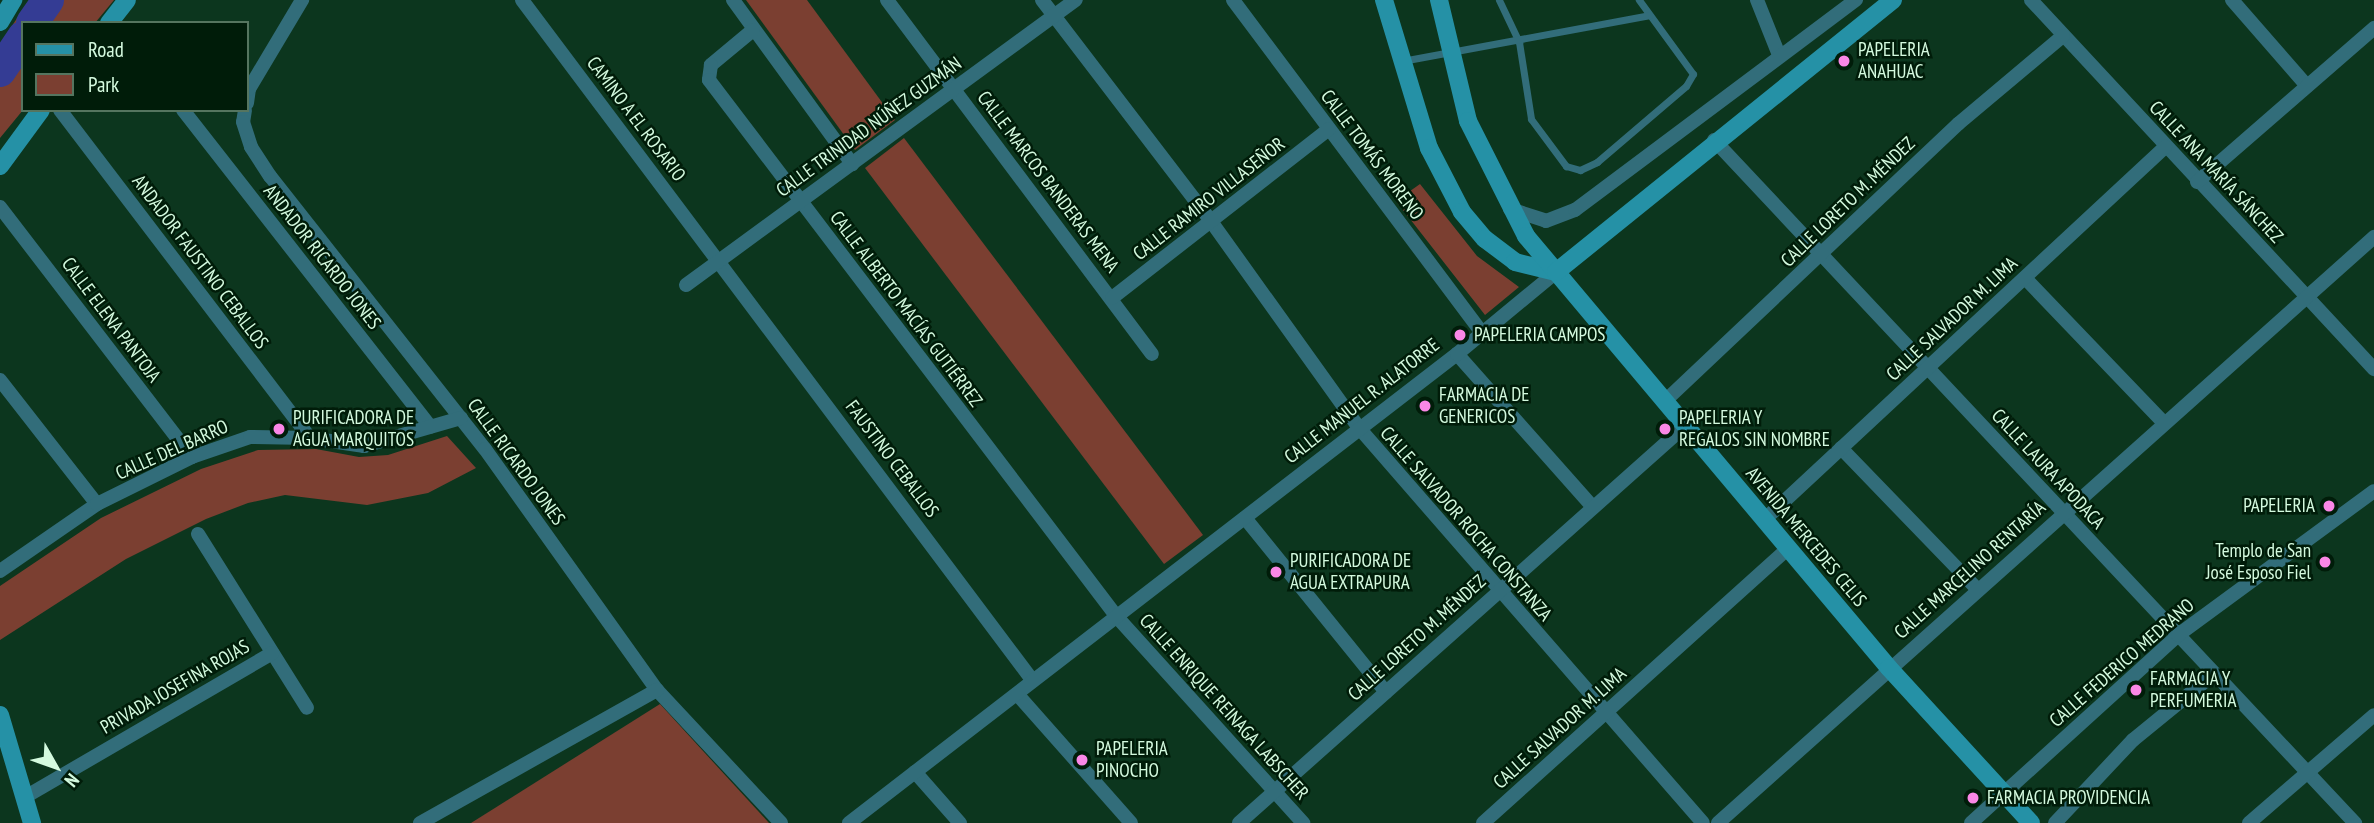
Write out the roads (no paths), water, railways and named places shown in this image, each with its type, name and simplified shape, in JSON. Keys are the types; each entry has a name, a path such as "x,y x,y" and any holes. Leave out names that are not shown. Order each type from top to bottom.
{"main road":[{"path":"0,22 13,0"},
{"path":"113,21 127,0"},
{"path":"1384,0 1429,148 1462,212 1485,239 1515,262 1556,272"},
{"name":"AVENIDA MERCEDES CELIS","path":"1439,0 1468,121 1510,209 1556,272 1889,668 2031,823"},
{"name":"CALLE MANUEL R. ALATORRE","path":"1556,272 1714,140 1893,0"},
{"path":"0,166 40,112"},
{"path":"0,715 32,823"}],"street":[{"path":"248,96 249,89 302,0"},
{"name":"CAMINO A EL ROSARIO","path":"522,0 720,261"},
{"path":"733,0 852,164"},
{"name":"CALLE MARCOS BANDERAS MENA","path":"887,0 1152,354"},
{"name":"CALLE SALVADOR ROCHA CONSTANZA","path":"1042,0 1213,223 1360,429 1498,592 1703,823"},
{"name":"CALLE TRINIDAD NÚÑEZ GUZMÁN","path":"686,285 1076,0"},
{"name":"CALLE TOMÁS MORENO","path":"1233,0 1481,332"},
{"path":"1757,0 1779,55"},
{"path":"1510,209 1546,221 1575,210 1856,0"},
{"name":"CALLE ANA MARÍA SÁNCHEZ","path":"2031,0 2197,182 2374,369"},
{"path":"2232,0 2307,86"},
{"path":"2197,182 2374,28"},
{"name":"CALLE ALBERTO MACÍAS GUTIÉRREZ","path":"753,30 711,65 708,76 799,202 1117,617"},
{"name":"CALLE LORETO M. MÉNDEZ","path":"1664,402 1958,124 2063,36"},
{"name":"ANDADOR FAUSTINO CEBALLOS","path":"62,112 310,438"},
{"name":"ANDADOR RICARDO JONES","path":"185,112 431,427"},
{"name":"CALLE RICARDO JONES","path":"245,112 243,122 251,147 270,176 461,418 657,690 781,823"},
{"name":"CALLE RAMIRO VILLASEÑOR","path":"1112,299 1213,223 1329,129"},
{"name":"CALLE LAURA APODACA","path":"1714,140 2355,823"},
{"name":"CALLE SALVADOR M. LIMA","path":"1764,520 2165,147"},
{"name":"CALLE ELENA PANTOJA","path":"0,207 192,457"},
{"name":"CALLE MARCELINO RENTARÍA","path":"1718,823 2374,237"},
{"name":"FAUSTINO CEBALLOS","path":"720,261 1033,681"},
{"name":"CALLE MANUEL R. ALATORRE","path":"849,823 1457,355 1481,332 1556,272"},
{"path":"2025,278 2164,423"},
{"path":"1457,355 1592,507"},
{"path":"0,380 97,504"},
{"name":"CALLE DEL BARRO","path":"0,571 97,504 192,457 250,437 310,438 364,446 461,418"},
{"name":"CALLE LORETO M. MÉNDEZ","path":"1239,823 1685,426"},
{"path":"1841,448 1977,589"},
{"name":"CALLE FEDERICO MEDRANO","path":"1971,823 2178,635 2374,491"},
{"path":"1245,517 1386,692"},
{"path":"198,534 307,708"},
{"name":"CALLE SALVADOR M. LIMA","path":"1483,823 1788,548"},
{"name":"CALLE ENRIQUE REINAGA LABSCHER","path":"1117,617 1303,823"},
{"name":"PRIVADA JOSEFINA ROJAS","path":"25,797 272,653"},
{"path":"2055,823 2133,740 2214,674"},
{"path":"420,823 657,690"},
{"path":"1017,694 1131,823"},
{"path":"2249,823 2374,715"},
{"path":"915,772 960,823"}],"lane":[{"path":"1499,0 1520,42 1528,112 1566,166 1580,170 1597,162 1690,80 1691,65 1639,0"},
{"path":"1402,61 1520,42 1649,15"}],"waterway":[{"path":"33,21 48,0"},
{"path":"0,71 21,40"}],"place":[{"name":"PAPELERIA ANAHUAC","path":"1844,61"},
{"name":"PAPELERIA CAMPOS","path":"1460,335"},
{"name":"FARMACIA DE GENERICOS","path":"1425,406"},
{"name":"PURIFICADORA DE AGUA MARQUITOS","path":"279,429"},
{"name":"PAPELERIA Y REGALOS SIN NOMBRE","path":"1665,429"},
{"name":"PAPELERIA","path":"2329,506"},
{"name":"Templo de San José Esposo Fiel","path":"2325,562"},
{"name":"PURIFICADORA DE AGUA EXTRAPURA","path":"1276,572"},
{"name":"FARMACIA Y PERFUMERIA","path":"2136,690"},
{"name":"PAPELERIA PINOCHO","path":"1082,760"},
{"name":"FARMACIA PROVIDENCIA","path":"1973,798"}]}
